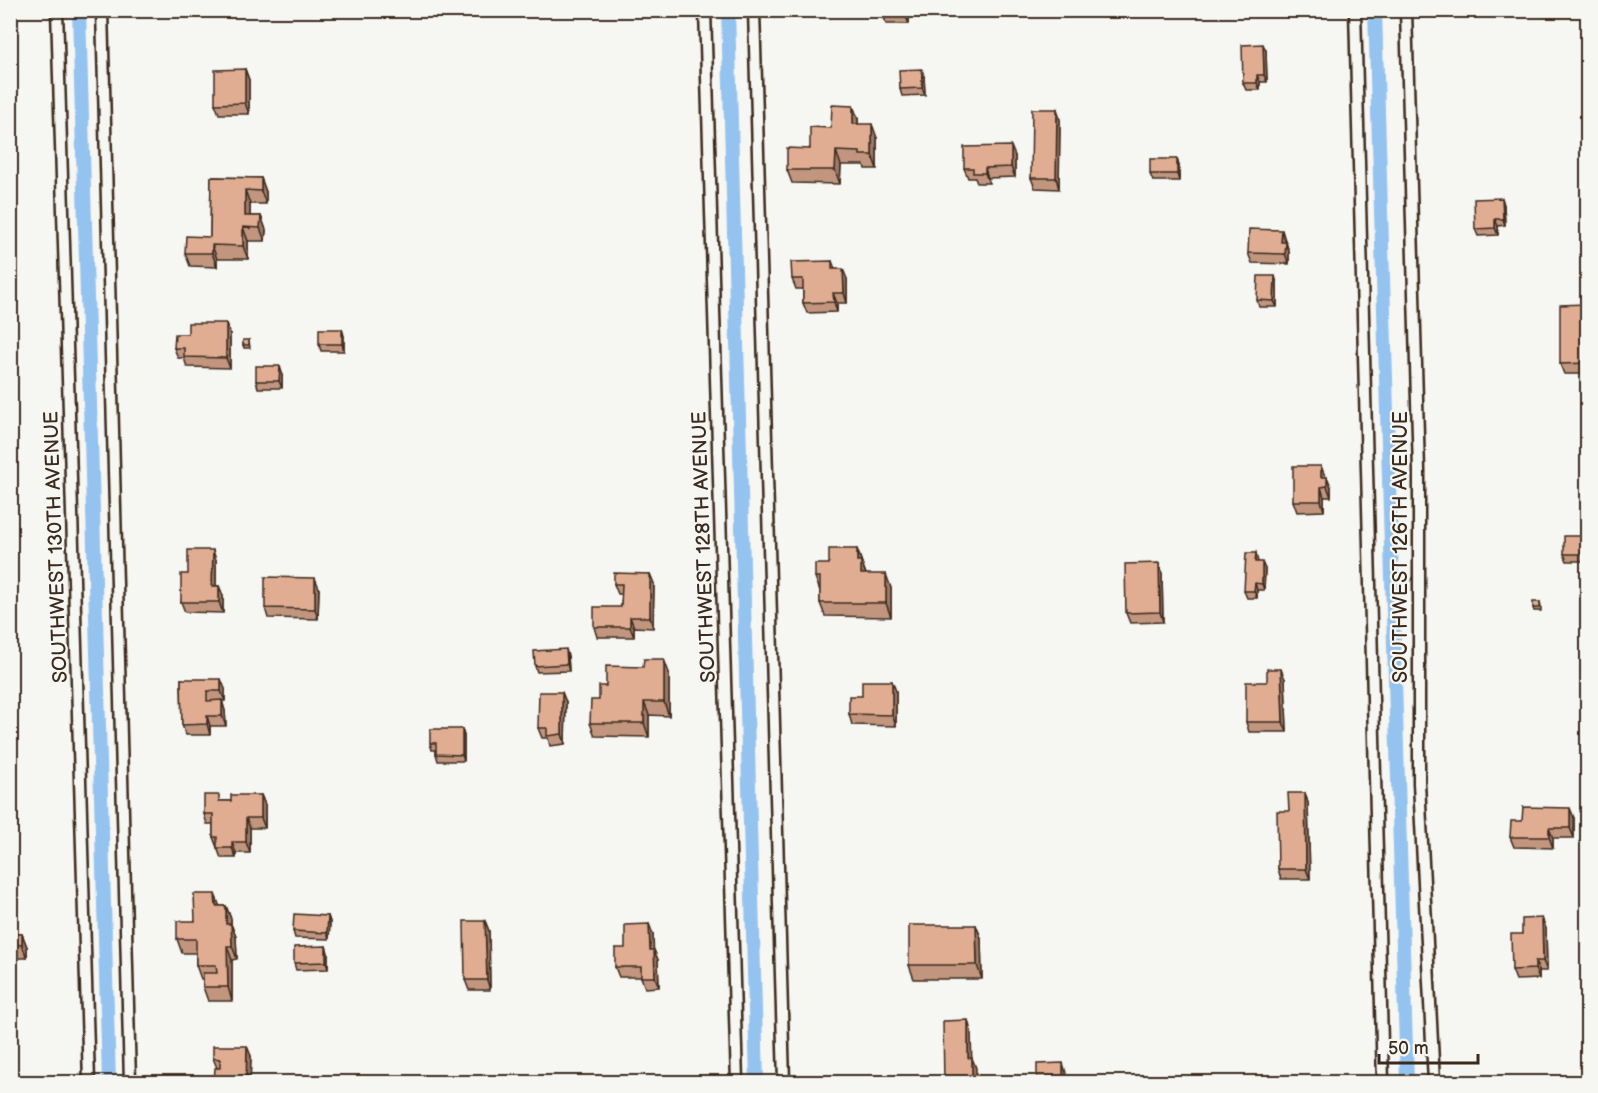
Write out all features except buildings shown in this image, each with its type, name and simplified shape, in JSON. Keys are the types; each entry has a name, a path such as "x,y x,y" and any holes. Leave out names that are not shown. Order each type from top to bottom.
{"street":[{"name":"SOUTHWEST 130TH AVENUE","path":"57,10 89,1083"},
{"path":"102,10 130,1083"},
{"name":"SOUTHWEST 128TH AVENUE","path":"705,10 737,1083"},
{"path":"754,10 784,1083"},
{"name":"SOUTHWEST 126TH AVENUE","path":"1355,10 1383,1083"},
{"name":"SOUTHWEST 126TH AVENUE","path":"1406,10 1419,471 1419,783 1434,1083"}],"waterway":[{"path":"79,10 109,1082"},
{"path":"728,10 757,1082"},
{"path":"1375,10 1407,1082"}]}
